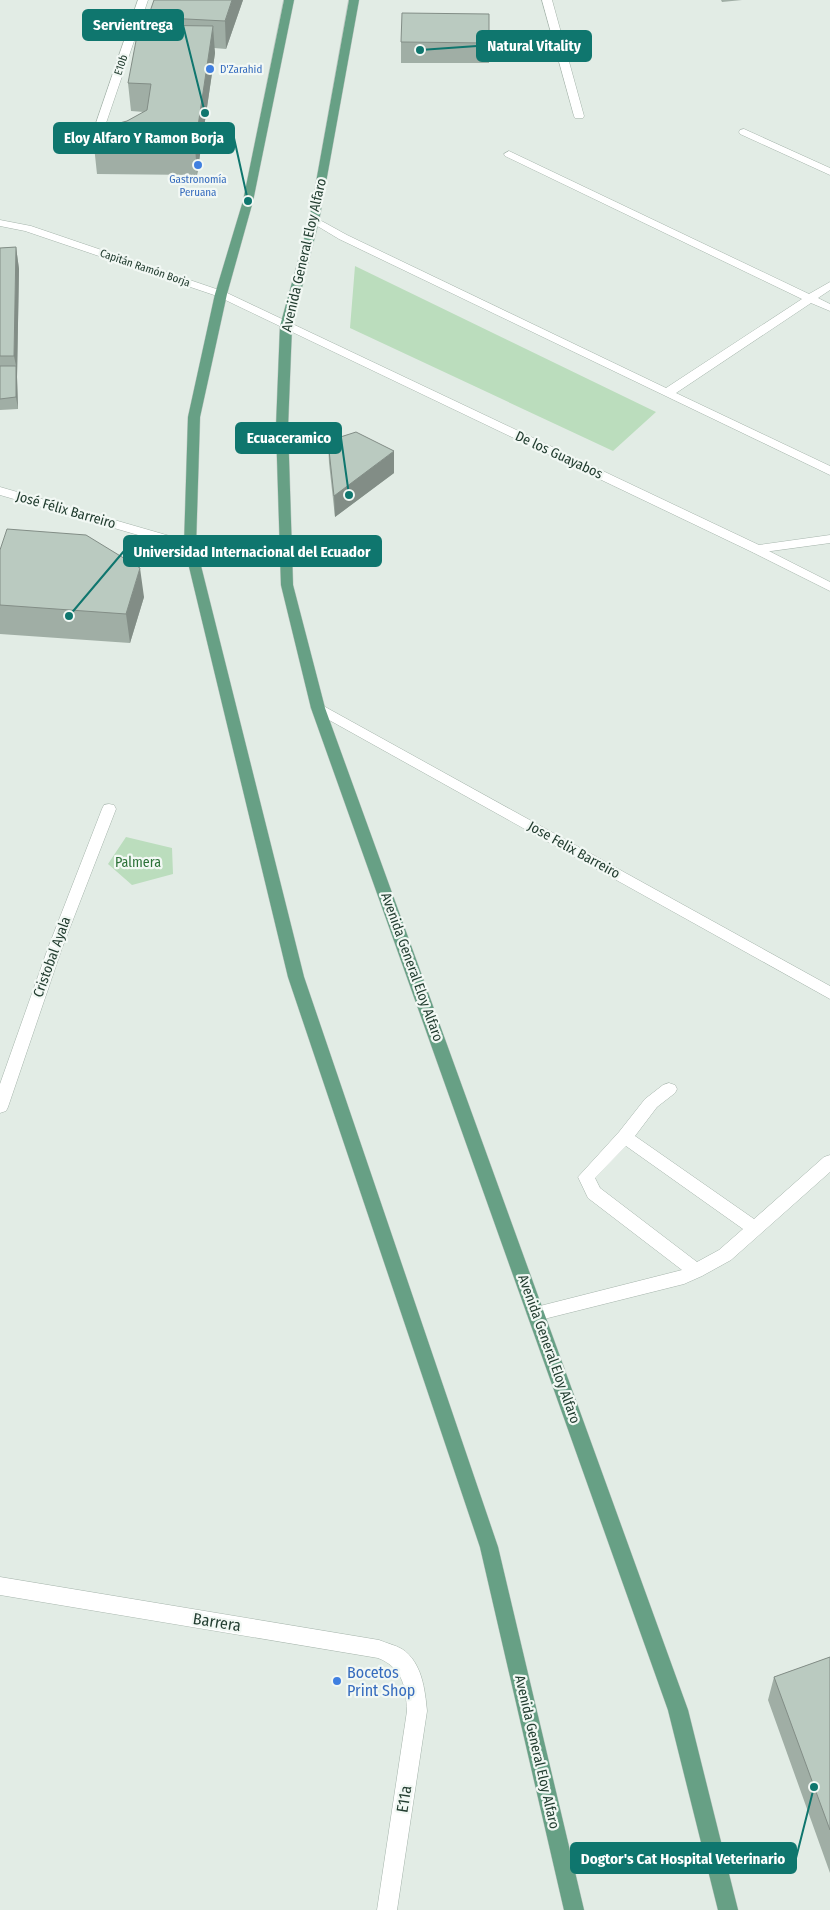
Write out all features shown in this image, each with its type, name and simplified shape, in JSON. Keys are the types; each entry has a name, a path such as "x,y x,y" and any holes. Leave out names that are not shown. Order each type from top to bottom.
{"main road":[{"name":"Avenida General Eloy Alfaro","path":"289,0 248,201 221,294 194,417 190,546 296,977 489,1547 574,1910"},
{"name":"Avenida General Eloy Alfaro","path":"354,0 314,221 286,326 282,427 287,585 318,708 678,1710 728,1910"}],"street":[{"name":"E10b","path":"99,129 143,0"},
{"path":"547,0 579,116"},
{"path":"744,132 830,172"},
{"path":"509,154 830,308"},
{"path":"314,221 830,471"},
{"name":"Capitán Ramón Borja","path":"0,223 27,228 221,294 286,326"},
{"path":"667,393 830,285"},
{"name":"De los Guayabos","path":"286,326 757,549 830,587"},
{"name":"José Félix Barreiro","path":"0,491 190,546"},
{"path":"757,549 830,539"},
{"name":"Jose Felix Barreiro","path":"318,708 830,993"},
{"name":"Cristobal Ayala","path":"0,1107 55,948 109,809"},
{"path":"668,1088 651,1103 625,1137 609,1151 586,1178 594,1192 696,1271"},
{"path":"625,1137 755,1229"},
{"path":"536,1314 684,1277 696,1271 725,1255 830,1162"},
{"name":"Barrera","path":"0,1586 379,1649 399,1657 409,1671 415,1688"},
{"name":"E11a","path":"387,1910 417,1711 415,1688"}],"green space":[{"path":"355,266 656,412 613,451 350,328"},
{"name":"Palmera","path":"126,837 172,848 173,874 132,885 108,864"}],"building":[{"path":"154,0 232,0 225,21 148,17"},
{"path":"402,13 489,14 489,43 401,42"},
{"path":"139,25 213,26 195,146 94,146 97,129 127,121 147,110 151,84 128,83"},
{"path":"16,247 14,356 0,356 0,248"},
{"path":"0,366 16,366 16,397 0,399"},
{"path":"356,432 394,451 334,496 328,441"},
{"path":"7,529 86,535 140,568 126,614 0,605 0,550"},
{"path":"830,1657 830,1830 774,1677"}],"place":[{"name":"Natural Vitality","path":"420,50"},
{"name":"D'Zarahid","path":"210,69"},
{"name":"Servientrega","path":"205,113"},
{"name":"Gastronomía Peruana","path":"198,165"},
{"name":"Eloy Alfaro Y Ramon Borja","path":"248,201"},
{"name":"Ecuaceramico","path":"349,495"},
{"name":"Universidad Internacional del Ecuador","path":"69,616"},
{"name":"Bocetos Print Shop","path":"337,1681"},
{"name":"Dogtor's Cat Hospital Veterinario","path":"814,1787"}]}
